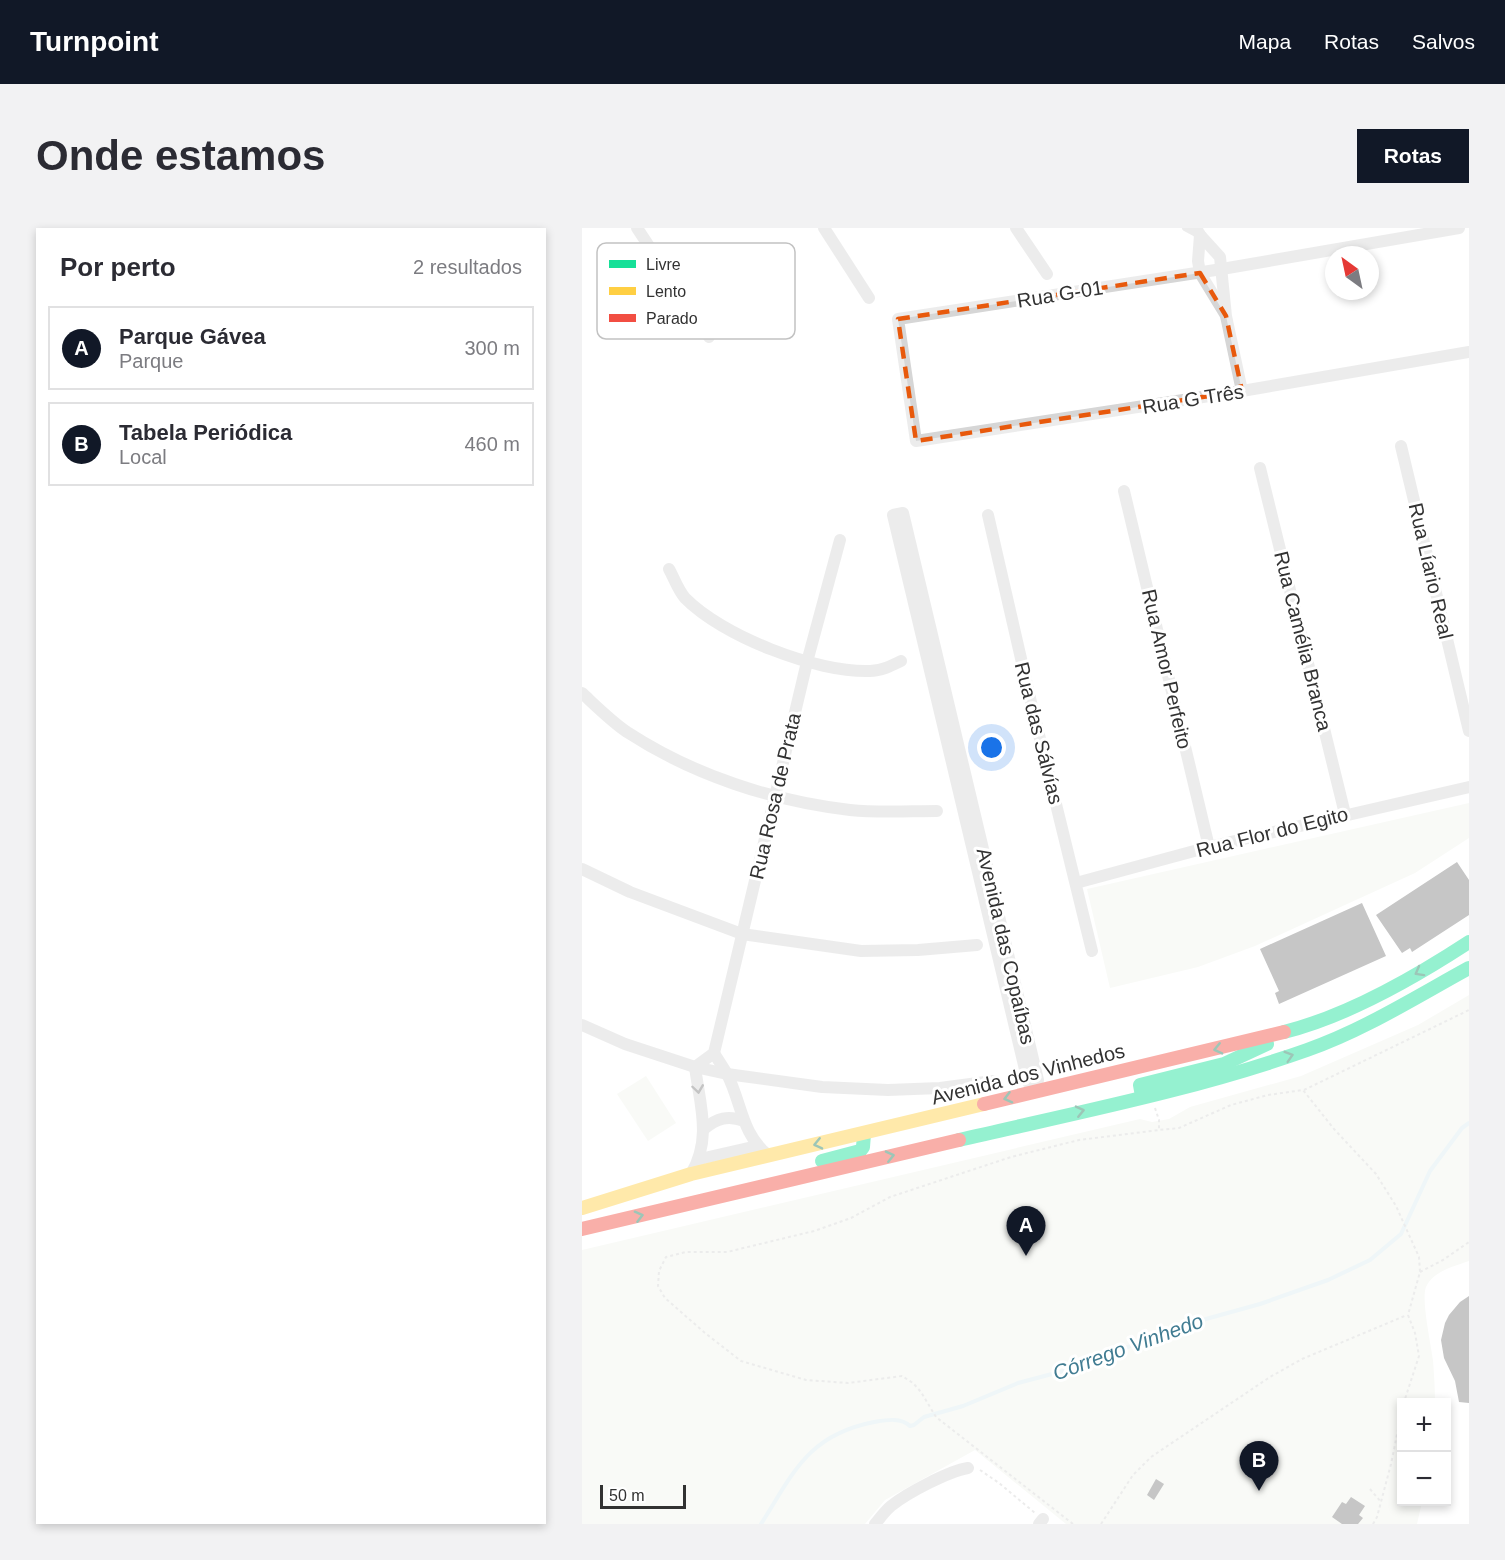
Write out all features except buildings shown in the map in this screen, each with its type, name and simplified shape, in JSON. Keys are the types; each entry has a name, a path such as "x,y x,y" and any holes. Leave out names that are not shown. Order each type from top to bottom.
{"main road":[{"name":"Avenida dos Vinhedos","path":"582,1208 691,1174 1300,1028 1361,1004 1469,942"},
{"path":"582,1229 1204,1082 1308,1050 1371,1023 1469,968"},
{"path":"1146,1096 1140,1085 1224,1064 1300,1028"},
{"path":"687,1204 797,1168 860,1151 863,1147 864,1134"}],"street":[{"path":"637,228 647,243"},
{"path":"824,228 869,298"},
{"path":"1016,228 1047,274"},
{"name":"Rua G-01","path":"916,441 898,319 1200,273 1459,228"},
{"path":"1198,232 1220,258 1226,316 1242,391"},
{"path":"1198,232 1200,273 1226,316"},
{"name":"Rua G Três","path":"916,441 1242,391 1469,352"},
{"name":"Rua Líario Real","path":"1401,446 1469,731"},
{"name":"Rua Camélia Branca","path":"1260,468 1345,814"},
{"name":"Rua Amor Perfeito","path":"1124,491 1209,847"},
{"name":"Avenida das Copaíbas","path":"903,513 1038,1080 1035,1092 1028,1082 1025,1070 893,515 903,513"},
{"name":"Rua das Sálvías","path":"988,515 1092,951"},
{"name":"Rua Rosa de Prata","path":"714,1053 807,662 840,540"},
{"path":"669,569 682,596 738,636 807,662 871,672 901,662"},
{"path":"582,693 626,731 678,760 725,780 775,796 851,810 937,811"},
{"name":"Rua Flor do Egito","path":"1076,883 1209,847 1469,787"},
{"path":"582,869 630,892 742,934 861,951 918,950 976,945"},
{"path":"582,1025 625,1044 695,1067 727,1074 822,1087 888,1090 940,1088 993,1082"},
{"path":"695,1067 714,1053 727,1074 744,1121 757,1146 769,1156"},
{"path":"691,1174 700,1159 704,1129 695,1067"},
{"path":"704,1129 713,1121 728,1117 744,1121"},
{"path":"700,1159 757,1146"},
{"path":"875,1524 889,1507 910,1494 958,1469 968,1468"}],"lane":[{"path":"1185,228 1198,232"}],"path":[{"path":"1073,1524 936,1417 917,1387 902,1376 848,1383 806,1380 741,1361 665,1298 658,1286 659,1271 666,1257 686,1252 726,1252 814,1231 851,1218 899,1194 1011,1157 1079,1140 1179,1128 1231,1105 1268,1095 1304,1090 1469,1011"},
{"path":"1304,1090 1334,1129 1376,1174 1396,1206 1419,1257 1420,1272 1407,1315 1415,1333 1419,1356 1405,1398"},
{"path":"1146,1096 1159,1120 1159,1130"},
{"path":"1420,1272 1469,1242"},
{"path":"1101,1524 1133,1475 1152,1456 1270,1377 1302,1359 1407,1315"},
{"path":"1373,1524 1391,1464 1397,1432"},
{"path":"968,1468 980,1470 999,1483 1041,1522"},
{"path":"1370,1489 1381,1502"}],"highlighted area":[{"path":"1200,273 1226,316 1242,391 916,441 898,319"}],"shaded area":[{"path":"1469,803 1469,838 1415,873 1255,946 1198,967 1110,988 1087,889"},
{"path":"1469,995 1469,1261 1439,1273 1429,1281 1426,1287 1425,1301 1433,1360 1435,1398 1397,1398 1397,1506 1421,1506 1417,1524 1066,1524 975,1450 885,1500 865,1524 582,1524 582,1250 1140,1119 1152,1122 1169,1119 1190,1107 1301,1076 1418,1025"},
{"path":"646,1076 676,1123 648,1141 617,1094"}],"waterway":[{"name":"Córrego Vinhedo","path":"761,1524 805,1458 833,1436 852,1428 888,1420 898,1420 910,1426 914,1425 924,1417 963,1406 1018,1383 1086,1365 1170,1329 1260,1304 1328,1280 1370,1260 1401,1234 1430,1171 1462,1128 1469,1123"}],"traffic: fast":[{"path":"1284,1032 1356,1006 1426,969 1469,942"},
{"path":"959,1140 1178,1089 1307,1050 1369,1023 1469,968"},
{"path":"1142,1096 1140,1085 1224,1064 1267,1044"},
{"path":"822,1161 860,1151 863,1147 864,1134"}],"traffic: slow":[{"path":"582,1208 691,1174 984,1104"}],"traffic: jam":[{"path":"984,1104 1284,1032"},
{"path":"582,1229 959,1140"}],"place":[{"name":"Parque Gávea","path":"1026,1256"},
{"name":"Tabela Periódica","path":"1259,1491"}]}
